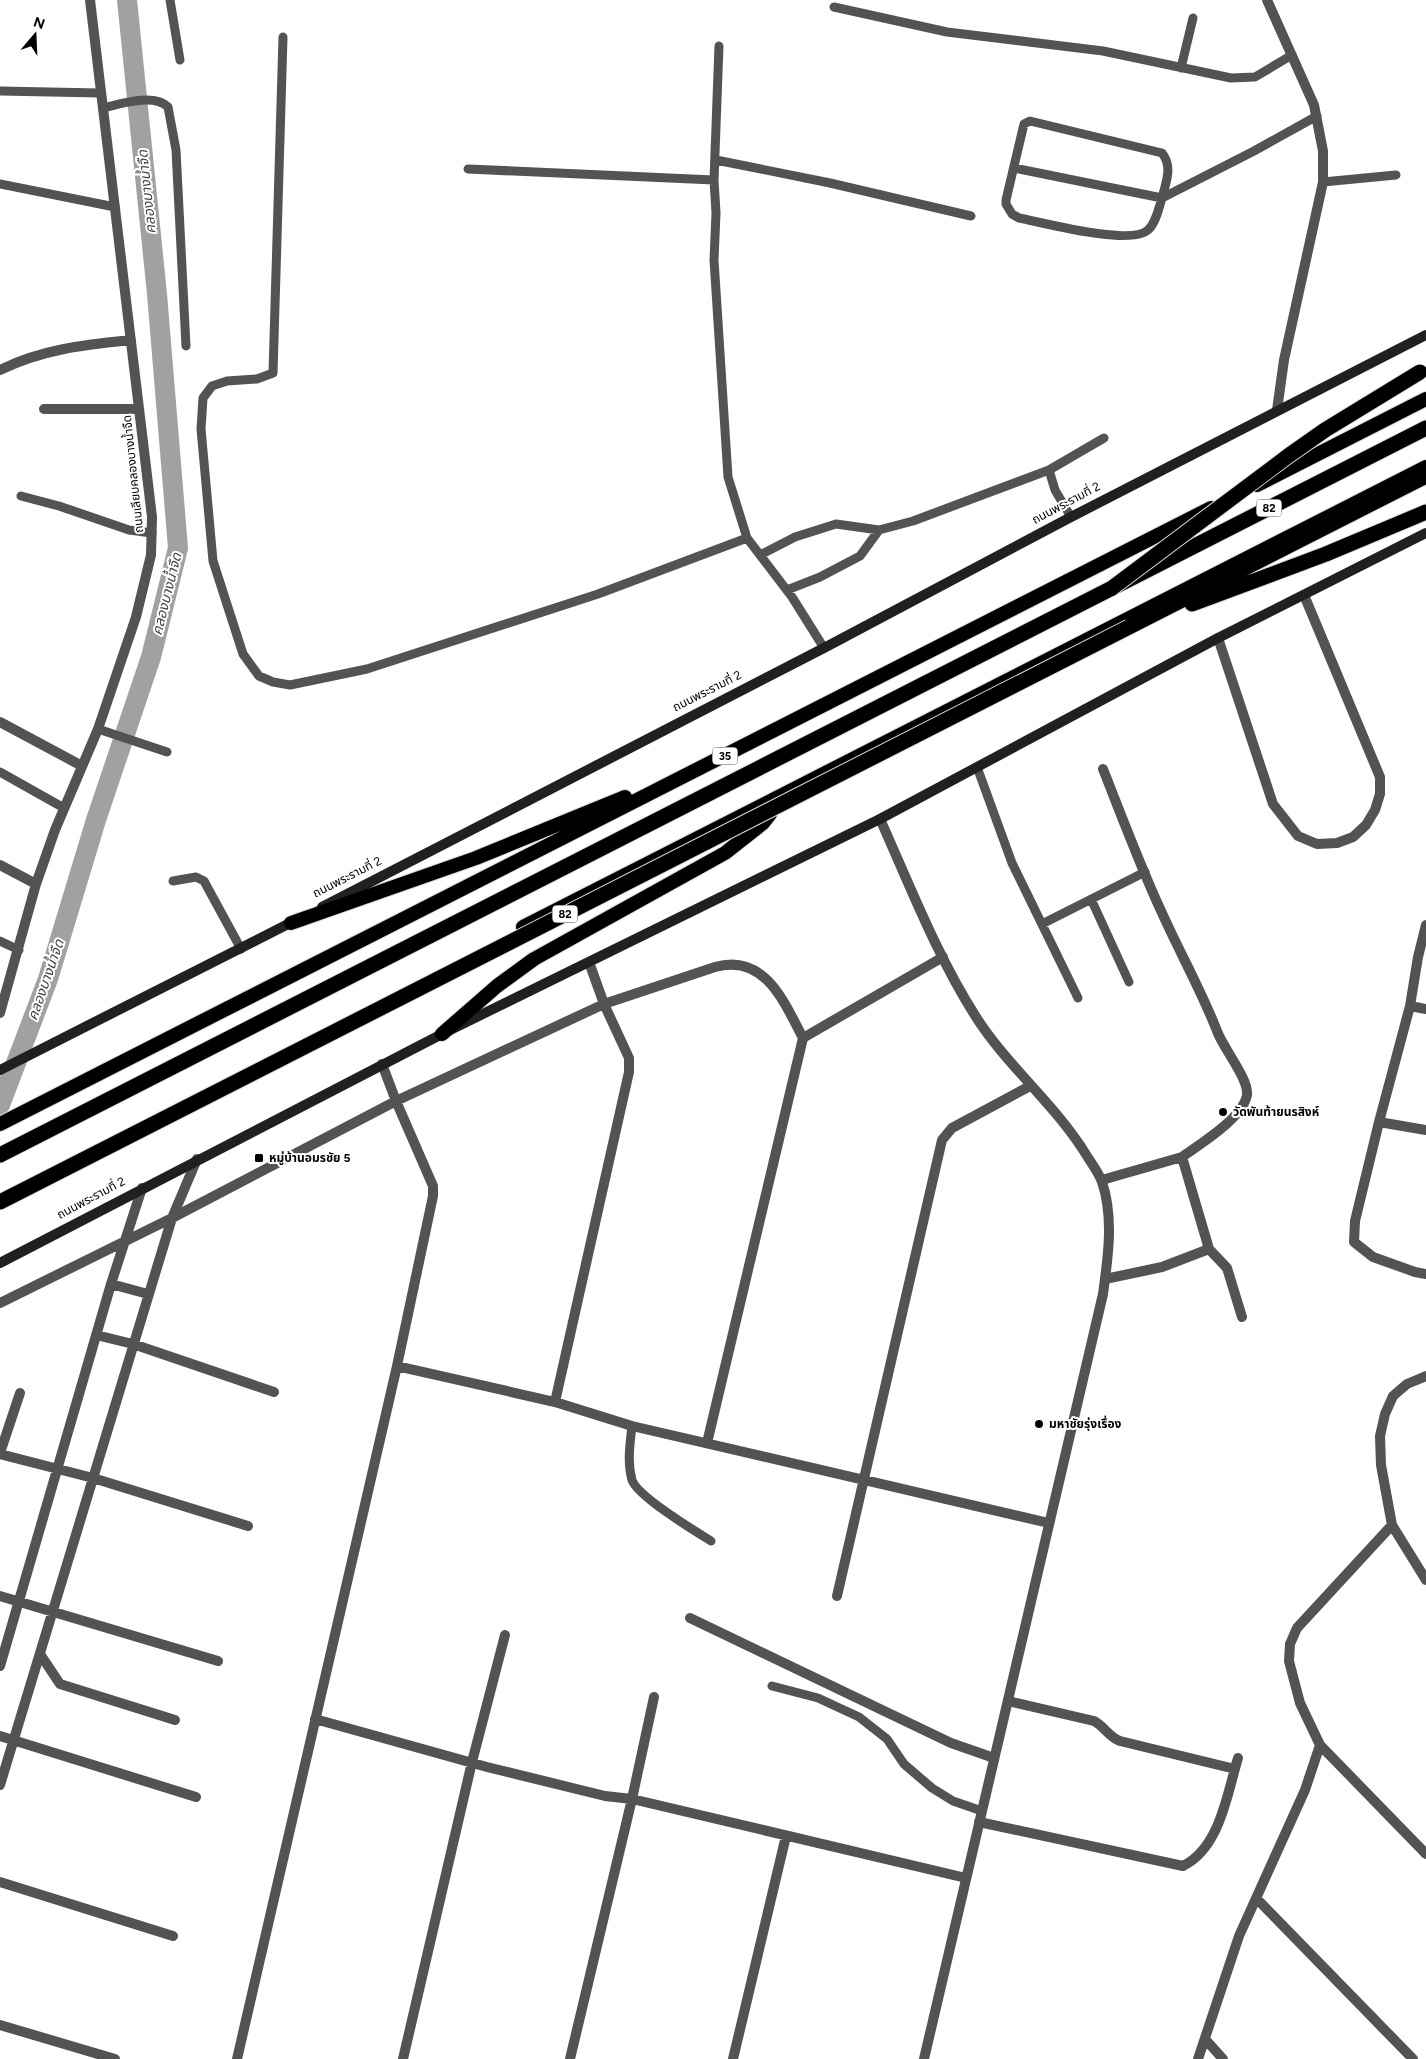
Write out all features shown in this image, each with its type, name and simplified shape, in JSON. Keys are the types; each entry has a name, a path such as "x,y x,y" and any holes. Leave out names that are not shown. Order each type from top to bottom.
{"highway":[{"path":"1112,588 1288,456 1371,401 1426,369"},
{"name":"35","path":"0,1124 1426,399"},
{"name":"82","path":"0,1155 1426,428"},
{"path":"0,1196 776,797 1426,466"},
{"name":"82","path":"0,1202 1426,476"},
{"path":"1129,627 1317,558 1426,512"},
{"path":"291,923 476,858 734,751"},
{"path":"442,1034 497,986 534,959 725,853 763,824 770,814 776,797"}],"main road":[{"name":"ถนนพระรามที่ 2","path":"0,1070 241,949 824,648 1277,410 1426,335"},
{"name":"ถนนพระรามที่ 2","path":"0,1262 382,1064 880,819 1218,638 1426,533"}],"street":[{"name":"ถนนเลียบคลองบางน้ำจืด","path":"0,1013 36,884 64,808 98,729 136,618 146,579 152,533 140,409 90,0"},
{"path":"1267,0 1314,104 1323,151 1323,182 1284,360 1277,410"},
{"path":"0,370 18,361 67,347 131,340"},
{"path":"44,408 140,409"},
{"path":"1218,638 1273,804 1298,836 1317,844 1337,843 1353,837 1366,825 1375,810 1380,794 1380,778 1304,594"},
{"path":"0,722 82,766"},
{"path":"1102,1180 1182,1157 1225,1127 1245,1102 1247,1093 1246,1084 1221,1043 1205,1001 1161,913 1103,769"},
{"path":"880,819 943,957 976,1017 1010,1063 1055,1111 1080,1145 1102,1180 1108,1208 1108,1252 1103,1294 924,2059"},
{"path":"0,865 36,884"},
{"path":"1426,925 1418,957 1410,1006 1355,1222 1354,1242 1373,1257 1426,1274"},
{"path":"804,1038 943,957"},
{"path":"555,1402 630,1072 629,1058 604,1004 589,962"},
{"path":"0,1303 172,1218 396,1101 604,1004 728,963 745,965 760,974 776,988 804,1038 707,1443"},
{"path":"1410,1006 1426,1009"},
{"path":"237,2059 397,1366 433,1196 433,1186 382,1064"},
{"path":"837,1596 942,1140 952,1128 1030,1086"},
{"path":"1379,1122 1426,1130"},
{"path":"1182,1157 1209,1249 1228,1268 1242,1316"},
{"path":"0,1785 148,1294 172,1218 197,1159"},
{"path":"0,1666 111,1284 142,1188"},
{"path":"1105,1279 1162,1267 1209,1249"},
{"path":"111,1284 148,1294"},
{"path":"96,1335 133,1344 274,1392"},
{"path":"397,1366 555,1402 632,1426 1049,1523"},
{"path":"1426,1376 1407,1384 1393,1396 1385,1414 1380,1436 1381,1464 1392,1525 1426,1580"},
{"path":"20,1393 0,1453 93,1478 248,1526"},
{"path":"1392,1525 1297,1628 1290,1644 1289,1661 1300,1703 1320,1745 1426,1854"},
{"path":"0,1596 218,1661"},
{"path":"690,1618 951,1743 994,1758"},
{"path":"403,2059 472,1762 505,1636"},
{"path":"40,1654 60,1684 175,1720"},
{"path":"570,2059 632,1799 654,1696"},
{"path":"981,1816 1183,1866 1195,1861 1201,1854 1218,1825 1237,1764 1120,1742 1114,1739 1101,1725 1094,1722 1008,1701"},
{"path":"315,1719 605,1796 632,1799 966,1878"},
{"path":"0,1736 196,1797"},
{"path":"1198,2059 1239,1936 1305,1790 1320,1745"},
{"path":"733,2059 786,1836"},
{"path":"0,1882 173,1936"},
{"path":"1256,1898 1413,2059"},
{"path":"0,2024 115,2059"},
{"path":"1205,2039 1223,2059"}],"lane":[{"path":"170,0 180,60"},
{"path":"834,7 947,32 1103,51 1231,78 1255,77 1292,55"},
{"path":"1181,68 1193,18"},
{"path":"283,37 273,373 257,379 227,382 212,386 204,398 202,430 213,561 243,654 258,676 273,682 290,685 367,670 598,594 747,538"},
{"path":"719,46 714,180 716,213 714,260 728,477 747,538 787,590 824,648"},
{"path":"0,91 100,93"},
{"path":"103,108 152,99 164,102 168,106 176,150 186,346"},
{"path":"1014,168 1162,198 1317,116"},
{"path":"1030,121 1162,153 1166,158 1169,168 1162,198 1151,228 1136,235 1108,235 1019,218 1012,214 1006,204 1024,124 1030,121"},
{"path":"716,160 830,183 971,216"},
{"path":"468,169 714,180"},
{"path":"1323,182 1396,175"},
{"path":"0,184 115,207"},
{"path":"760,555 795,537 836,524 879,530 949,509 1049,470 1104,438"},
{"path":"1049,470 1055,490 1071,517"},
{"path":"21,496 59,506 130,530 152,533"},
{"path":"787,590 820,577 860,556 879,530"},
{"path":"98,729 167,752"},
{"path":"977,767 1012,863 1078,998"},
{"path":"0,772 64,808"},
{"path":"1042,924 1145,872"},
{"path":"173,881 196,877 204,881 241,949"},
{"path":"1091,899 1129,982"},
{"path":"0,941 19,950"},
{"path":"632,1426 629,1460 633,1482 665,1512 711,1541"},
{"path":"772,1686 818,1698 859,1717 887,1739 904,1764 932,1788 981,1816"}],"waterway":[{"name":"คลองบางน้ำจืด","path":"0,1105 48,979 96,820 151,657 178,548 157,294 127,0"}],"place":[{"name":"วัดพันท้ายนรสิงห์","path":"1223,1112"},
{"name":"หมู่บ้านอมรชัย 5","path":"259,1158"},
{"name":"มหาชัยรุ่งเรื่อง","path":"1039,1424"}]}
